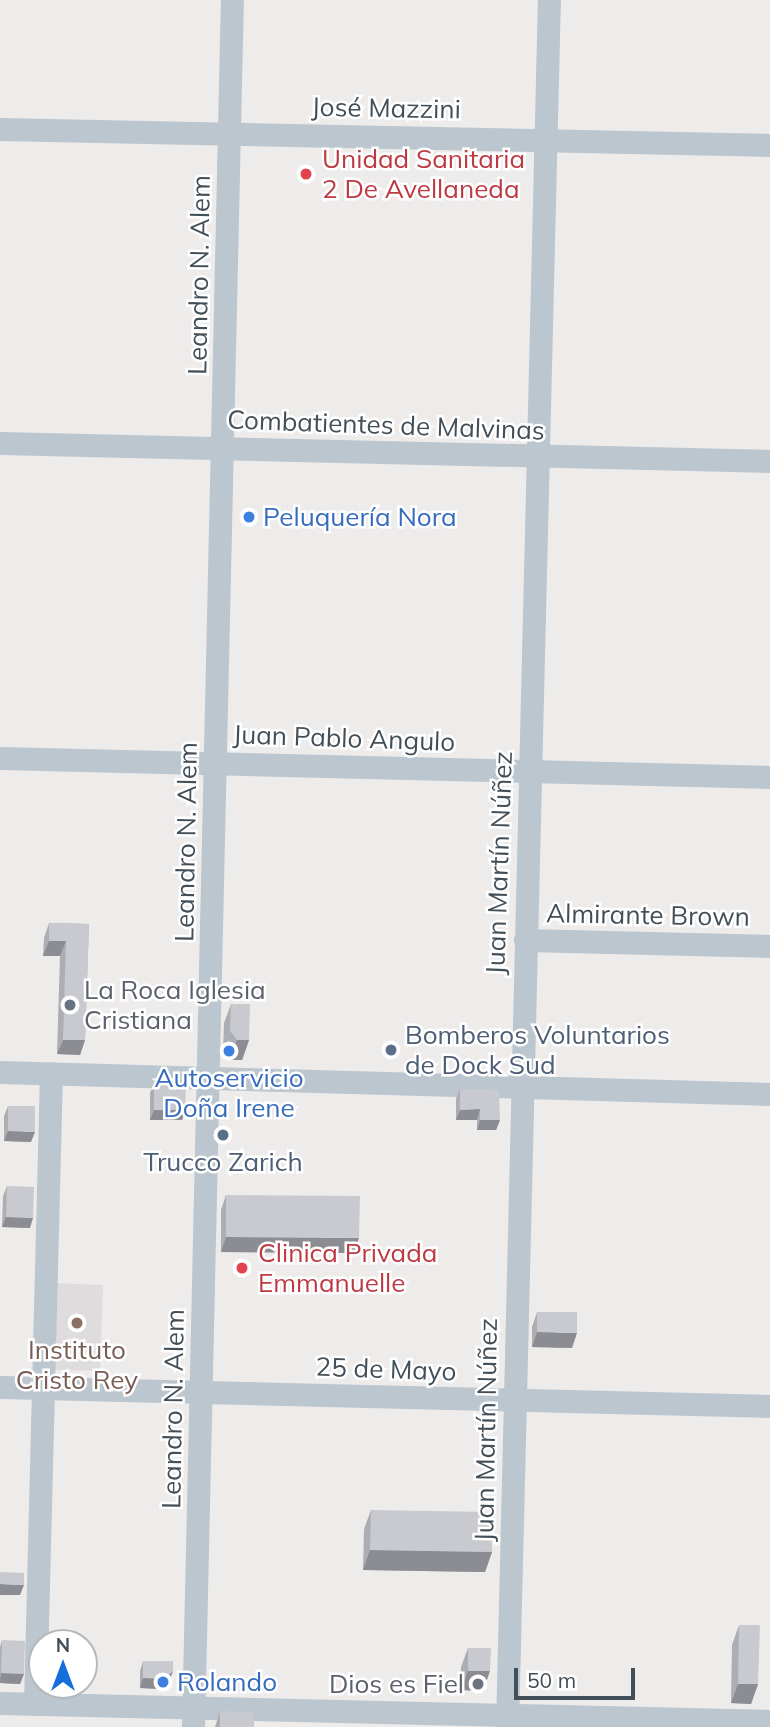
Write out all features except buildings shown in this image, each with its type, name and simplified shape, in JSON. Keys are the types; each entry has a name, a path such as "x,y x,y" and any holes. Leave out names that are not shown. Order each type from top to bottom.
{"street":[{"name":"Leandro N. Alem","path":"193,1717 232,0"},
{"name":"Juan Martín Núñez","path":"508,1722 524,940 549,0"},
{"name":"José Mazzini","path":"0,129 770,145"},
{"name":"Combatientes de Malvinas","path":"0,443 770,461"},
{"name":"Juan Pablo Angulo","path":"0,758 770,777"},
{"name":"Almirante Brown","path":"524,940 770,946"},
{"path":"0,1072 770,1094"},
{"path":"35,1704 51,1073"},
{"name":"25 de Mayo","path":"0,1387 770,1406"},
{"path":"0,1703 193,1717 508,1722 770,1721"}],"shaded area":[{"name":"Instituto Cristo Rey","path":"53,1283 103,1285 100,1371 56,1370 51,1362"}],"place":[{"name":"Unidad Sanitaria 2 De Avellaneda","path":"306,174"},
{"name":"Peluquería Nora","path":"249,517"},
{"name":"La Roca Iglesia Cristiana","path":"70,1005"},
{"name":"Bomberos Voluntarios de Dock Sud","path":"391,1050"},
{"name":"Autoservicio Doña Irene","path":"229,1051"},
{"name":"Trucco Zarich","path":"223,1135"},
{"name":"Clinica Privada Emmanuelle","path":"242,1268"},
{"name":"Instituto Cristo Rey","path":"77,1323"},
{"name":"Rolando","path":"163,1682"},
{"name":"Dios es Fiel","path":"478,1684"}]}
